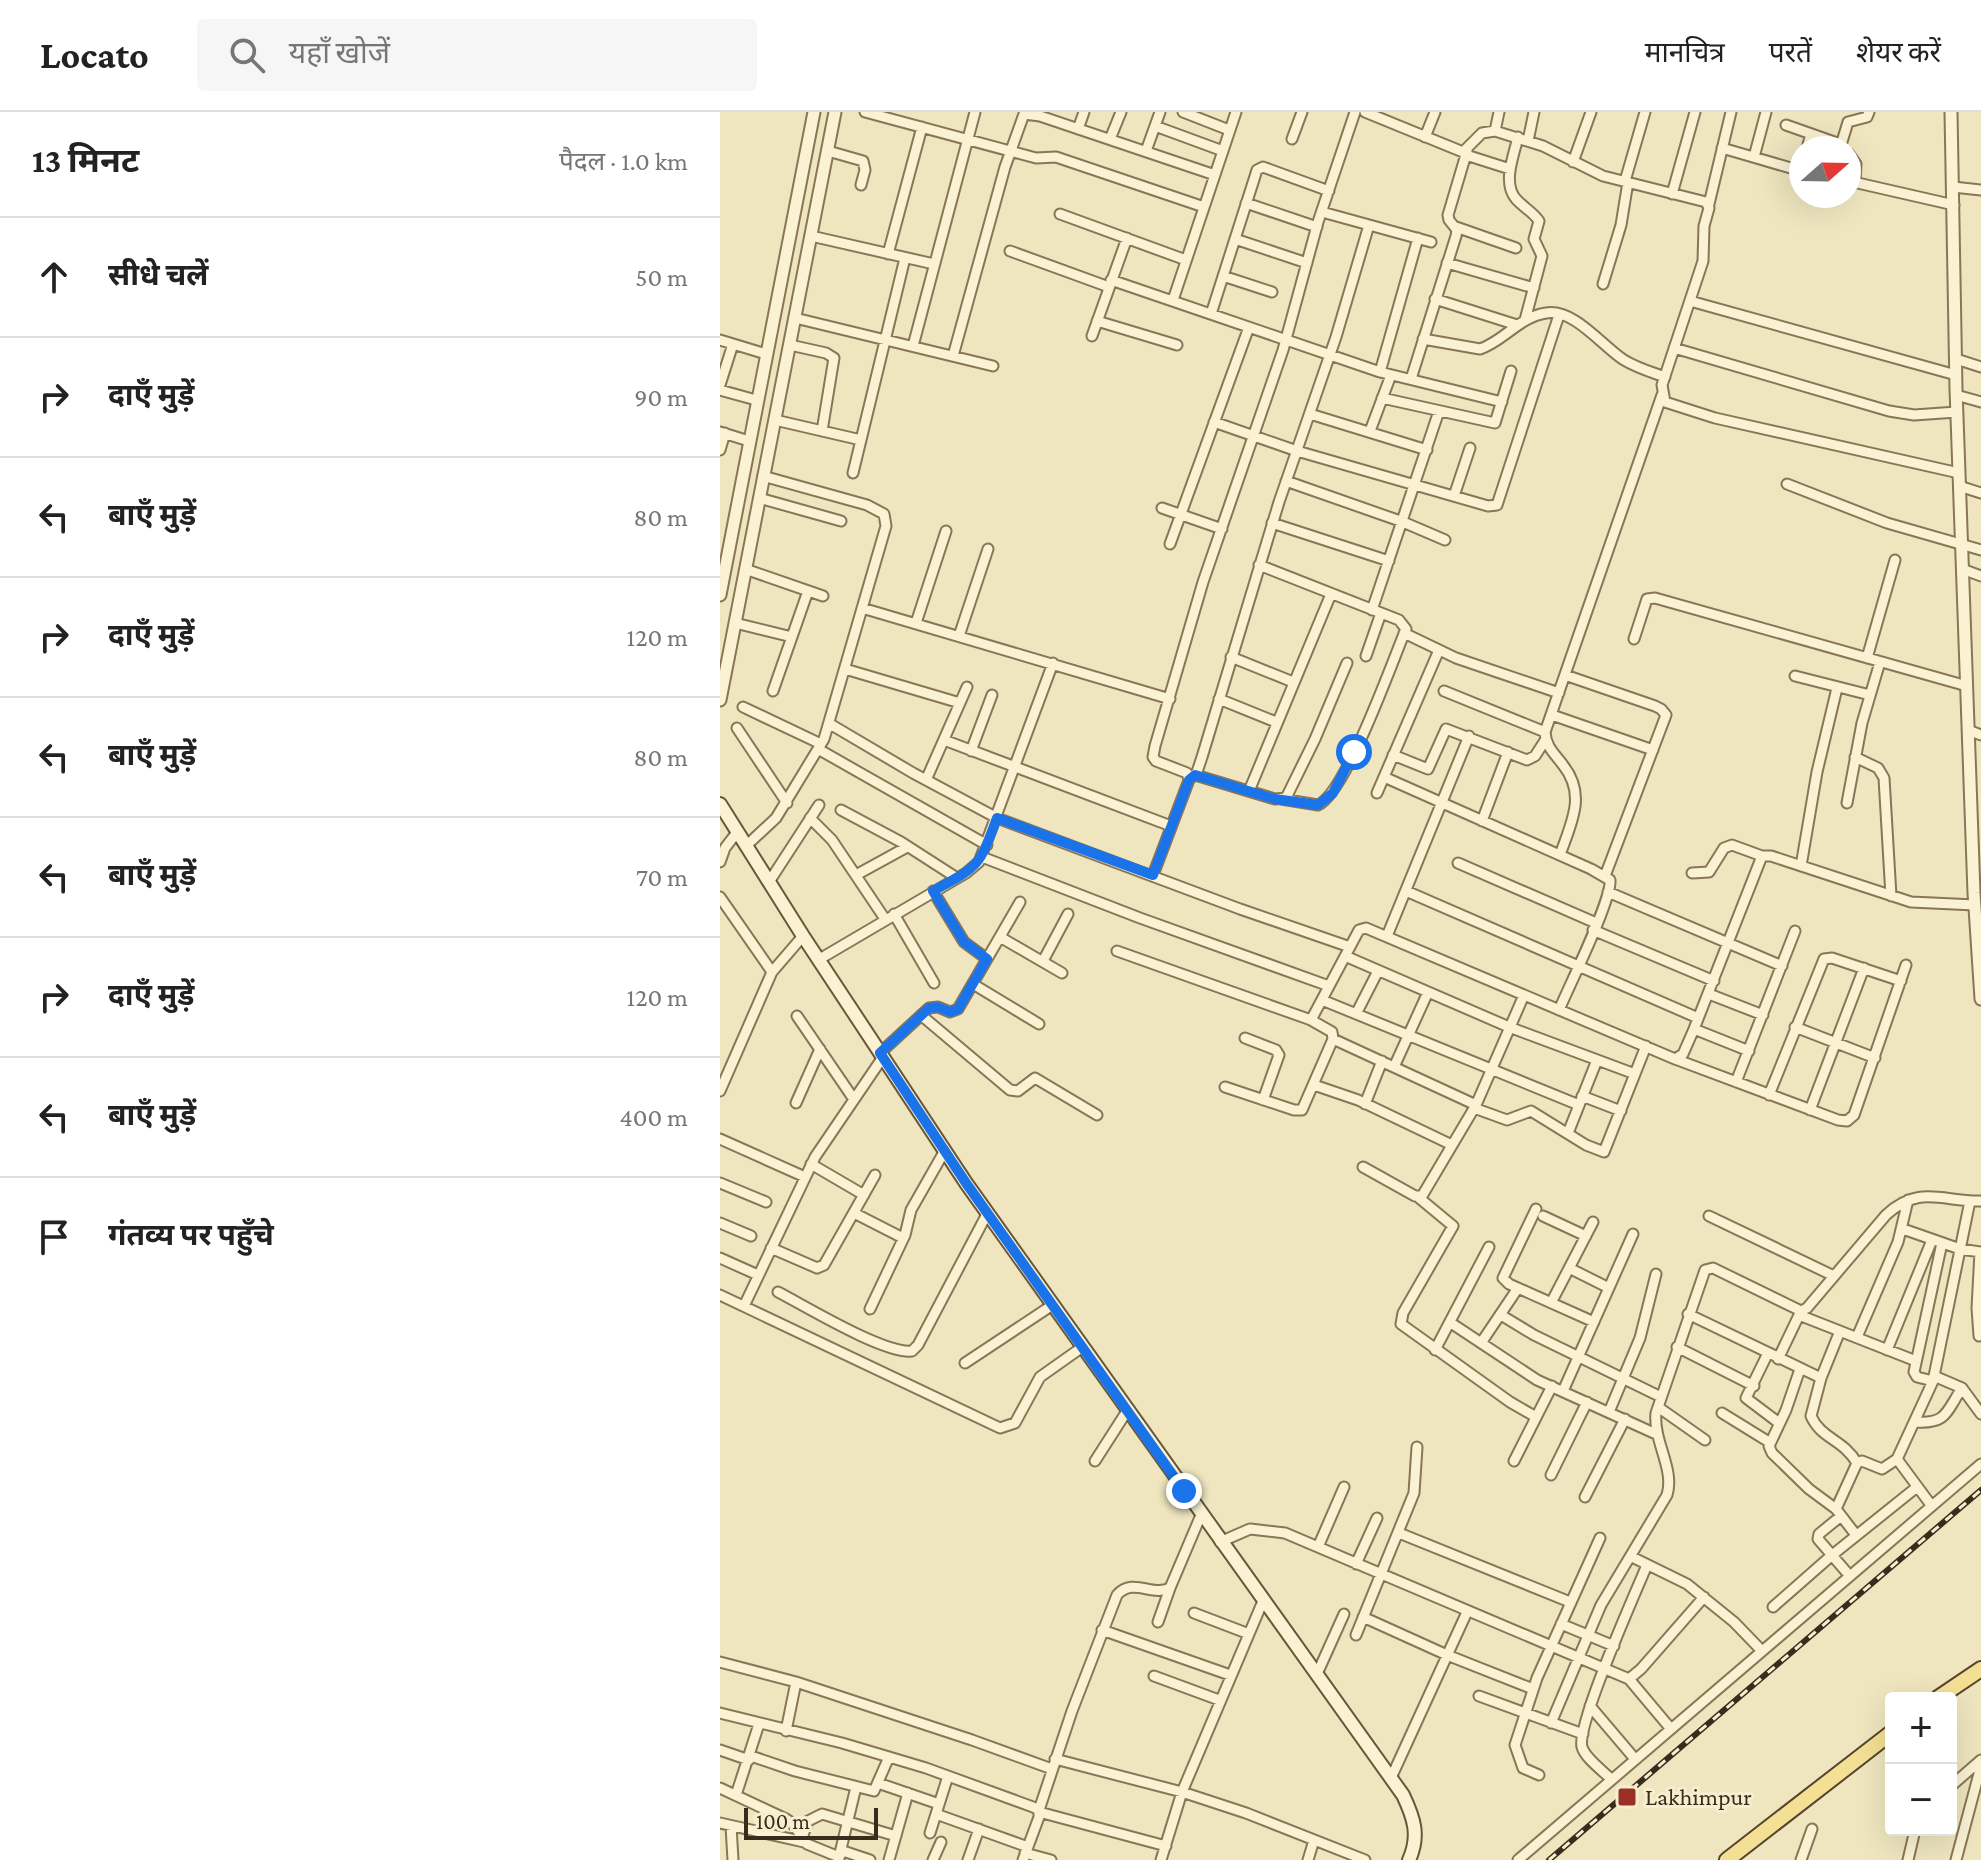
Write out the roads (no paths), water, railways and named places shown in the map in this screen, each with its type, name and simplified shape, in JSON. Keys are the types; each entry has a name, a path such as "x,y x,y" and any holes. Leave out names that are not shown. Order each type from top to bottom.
{"main road":[{"path":"720,804 944,1152 1403,1795 1417,1836 1409,1860"},
{"path":"1947,1692 1981,1669"},
{"path":"1729,1859 1885,1738"}],"street":[{"path":"720,595 814,112"},
{"path":"720,700 835,112"},
{"path":"865,112 1040,159 1056,157 1204,207"},
{"path":"906,123 910,112"},
{"path":"913,346 975,112"},
{"path":"1078,129 1084,112"},
{"path":"1110,139 1121,112"},
{"path":"1146,151 1160,112"},
{"path":"1183,112 1229,130"},
{"path":"1173,300 1236,112"},
{"path":"1292,139 1302,112"},
{"path":"1259,565 1403,622 1406,629 1354,752 1333,793 1318,805 1192,778 1187,773 1160,764 1153,757 1203,582 1285,340 1317,227 1355,112"},
{"path":"1365,112 1510,169"},
{"path":"1425,137 1435,112"},
{"path":"1495,131 1499,112"},
{"path":"1528,141 1534,112"},
{"path":"1573,162 1591,112"},
{"path":"1603,284 1621,225 1627,182 1645,112"},
{"path":"1672,194 1695,112"},
{"path":"1393,755 1428,769 1446,729 1531,760 1546,736 1638,470 1703,261 1704,226 1731,112"},
{"path":"1754,157 1766,112"},
{"path":"1845,136 1848,122 1867,117 1869,112"},
{"path":"1951,112 1959,486 1981,999"},
{"path":"953,356 1010,151 1024,114 1055,116 1078,129 1215,175"},
{"path":"1786,125 1816,136"},
{"path":"1155,126 1223,151"},
{"path":"888,254 922,127"},
{"path":"1516,248 1456,227 1449,220 1466,153 1482,133 1495,131 1518,137 1595,173 1709,204"},
{"path":"1518,137 1510,169 1510,186 1514,197 1539,221 1534,239 1542,256 1521,323"},
{"path":"1722,148 1789,167"},
{"path":"828,151 863,161 865,170 861,185"},
{"path":"1211,314 1257,170 1263,167 1329,191"},
{"path":"1861,184 1954,205"},
{"path":"1953,187 1981,190"},
{"path":"1246,203 1317,227"},
{"path":"1322,212 1431,242"},
{"path":"1060,214 1186,260"},
{"path":"1153,875 1192,778 1219,699 1272,523 1330,355 1369,225"},
{"path":"1411,379 1456,236 1456,227"},
{"path":"811,236 934,264"},
{"path":"1092,336 1127,238"},
{"path":"1380,372 1418,238"},
{"path":"1235,239 1307,263"},
{"path":"1010,251 1173,300 1380,372 1502,402"},
{"path":"853,473 905,258"},
{"path":"1447,263 1534,288"},
{"path":"1223,276 1272,292"},
{"path":"1435,299 1521,323"},
{"path":"1690,301 1956,375"},
{"path":"1423,339 1480,349 1521,323 1548,312 1585,326 1626,361 1665,377"},
{"path":"1214,422 1297,451 1488,506 1497,505 1559,315"},
{"path":"795,318 993,366"},
{"path":"1097,321 1177,345"},
{"path":"1170,544 1249,327"},
{"path":"720,340 766,354"},
{"path":"733,344 720,387 756,400"},
{"path":"790,345 826,353 834,358 822,431"},
{"path":"1674,348 1889,411 1914,415 1957,412"},
{"path":"1956,359 1981,367"},
{"path":"1382,398 1495,423 1511,371"},
{"path":"1370,431 1391,375"},
{"path":"1662,395 1669,404 1715,418 1959,473"},
{"path":"1956,395 1981,402"},
{"path":"1366,656 1389,561 1439,411"},
{"path":"1310,414 1427,450"},
{"path":"775,420 861,440"},
{"path":"720,450 723,433 749,441"},
{"path":"1454,496 1470,448"},
{"path":"746,846 787,803 830,724 886,526 884,514 867,505 763,476"},
{"path":"1286,481 1445,540"},
{"path":"1787,484 1887,523 1981,550"},
{"path":"1959,486 1981,493"},
{"path":"759,498 841,521"},
{"path":"1162,508 1222,529"},
{"path":"1272,523 1389,561"},
{"path":"916,623 946,531"},
{"path":"959,636 988,549"},
{"path":"1867,658 1895,560"},
{"path":"745,569 823,596"},
{"path":"1962,569 1981,576"},
{"path":"773,691 808,591"},
{"path":"1249,791 1331,594"},
{"path":"1634,639 1644,605 1650,598 1967,686"},
{"path":"862,608 1170,699"},
{"path":"735,623 792,637"},
{"path":"1404,633 1439,650 1559,693"},
{"path":"1377,793 1439,650"},
{"path":"1231,657 1293,682"},
{"path":"1847,803 1855,757 1880,662"},
{"path":"818,960 957,878 974,867 982,857 1053,663"},
{"path":"1281,799 1291,791 1347,663"},
{"path":"845,669 960,703"},
{"path":"1565,675 1665,711 1665,719 1605,876"},
{"path":"1795,676 1870,695"},
{"path":"926,780 967,687"},
{"path":"1801,866 1817,772 1837,688"},
{"path":"1444,691 1546,736"},
{"path":"971,751 992,695"},
{"path":"1219,699 1276,722"},
{"path":"743,707 819,746 987,845"},
{"path":"1552,715 1653,750"},
{"path":"830,724 997,818 1348,951 1378,971 1509,1027 1635,1074"},
{"path":"737,728 787,803"},
{"path":"1968,730 1981,735"},
{"path":"1387,936 1469,736"},
{"path":"1546,736 1549,749 1568,771 1577,803 1560,855"},
{"path":"944,740 1171,826"},
{"path":"1482,821 1508,752"},
{"path":"1855,757 1878,768 1884,778 1891,896"},
{"path":"1384,777 1610,880 1608,892 1559,1010"},
{"path":"769,882 819,805"},
{"path":"841,810 957,878"},
{"path":"810,818 827,834 890,916 934,983"},
{"path":"720,862 725,848 738,831"},
{"path":"1692,873 1709,872 1724,848 1732,845 1911,902 1975,905"},
{"path":"856,875 907,847"},
{"path":"1675,1059 1683,1054 1709,994 1762,856"},
{"path":"982,857 1329,986"},
{"path":"1458,863 1714,981"},
{"path":"933,891 964,942 987,959"},
{"path":"1406,891 1698,1018"},
{"path":"1608,892 1782,966"},
{"path":"720,897 772,972"},
{"path":"744,1306 811,1164 881,1055 933,1007 954,1012 1020,902"},
{"path":"1043,961 1068,914"},
{"path":"1311,1020 1362,928 1675,1059 1842,1121 1852,1118 1906,965"},
{"path":"1736,1082 1795,931"},
{"path":"720,1091 772,972 803,936"},
{"path":"1000,937 1062,973"},
{"path":"1117,951 1311,1020 1332,1032 1333,1039 1304,1108 1298,1111 1225,1087"},
{"path":"1769,1095 1824,959 1832,958 1901,981"},
{"path":"1810,1110 1864,968"},
{"path":"1356,1014 1378,971"},
{"path":"973,984 1039,1024"},
{"path":"1394,1067 1428,992"},
{"path":"1709,994 1763,1015"},
{"path":"1418,1197 1423,1194 1475,1106 1524,995"},
{"path":"1322,1000 1490,1070 1580,1101 1621,1111"},
{"path":"921,1015 1010,1090 1018,1091 1035,1078 1097,1115"},
{"path":"797,1016 853,1098"},
{"path":"1795,1027 1875,1058"},
{"path":"1694,1029 1749,1051"},
{"path":"1245,1038 1276,1050 1279,1055 1263,1100"},
{"path":"1333,1039 1507,1120 1528,1110 1604,1152 1646,1046"},
{"path":"796,1103 820,1049"},
{"path":"1568,1133 1597,1060"},
{"path":"1365,1104 1382,1061"},
{"path":"1314,1085 1365,1104 1452,1145"},
{"path":"720,1139 805,1177"},
{"path":"870,1309 903,1238 911,1210 944,1152"},
{"path":"811,1164 864,1195"},
{"path":"1363,1167 1418,1197 1453,1226 1400,1319 1403,1328 1536,1417"},
{"path":"771,1248 820,1267 828,1260 875,1175"},
{"path":"720,1183 766,1202"},
{"path":"1778,1359 1800,1313 1886,1215 1908,1200 1934,1196 1981,1201"},
{"path":"1857,1337 1903,1229 1908,1200"},
{"path":"1857,1463 1862,1461 1882,1469 1897,1459 1916,1422 1934,1379 1970,1201"},
{"path":"854,1213 903,1238"},
{"path":"1586,1236 1540,1213 1504,1274 1505,1281 1518,1288 1594,1322"},
{"path":"778,1292 870,1339 901,1351 912,1351 987,1214"},
{"path":"1709,1216 1834,1276"},
{"path":"1551,1303 1593,1222"},
{"path":"720,1223 751,1236"},
{"path":"1903,1229 1960,1249 1981,1252 1977,1308 1979,1336"},
{"path":"1563,1391 1633,1234"},
{"path":"1887,1350 1937,1242"},
{"path":"1937,1242 1914,1372 1917,1377 1962,1388 1981,1414"},
{"path":"1435,1350 1489,1247"},
{"path":"720,1258 758,1275"},
{"path":"1569,1268 1609,1288"},
{"path":"1551,1723 1601,1605 1665,1501 1670,1486 1656,1434 1659,1402 1705,1270 1713,1268 1800,1313 1916,1361"},
{"path":"1609,1412 1644,1324 1656,1274"},
{"path":"1481,1343 1518,1288"},
{"path":"720,1295 1000,1428 1015,1423 1040,1377 1081,1348"},
{"path":"965,1363 1051,1306"},
{"path":"1688,1314 1821,1378"},
{"path":"1501,1315 1534,1335 1624,1377 1705,1440"},
{"path":"1451,1323 1526,1374 1656,1434"},
{"path":"1840,1331 1821,1378 1812,1411 1813,1421 1821,1431 1846,1448 1857,1463"},
{"path":"1677,1347 1754,1386"},
{"path":"1768,1353 1746,1398 1779,1423"},
{"path":"1800,1369 1792,1396 1769,1442 1772,1453 1838,1512 1856,1535"},
{"path":"1514,1461 1552,1386"},
{"path":"1916,1422 1934,1423 1941,1419 1962,1388"},
{"path":"1551,1475 1587,1402"},
{"path":"1095,1461 1127,1411"},
{"path":"1722,1413 1769,1442"},
{"path":"1585,1497 1625,1419"},
{"path":"1356,1635 1414,1493 1417,1447"},
{"path":"1897,1459 1931,1505"},
{"path":"1849,1575 1821,1544 1819,1534 1838,1512 1857,1463"},
{"path":"1518,1860 1981,1464"},
{"path":"1318,1547 1344,1487"},
{"path":"1773,1607 1917,1487"},
{"path":"1158,1622 1201,1515"},
{"path":"1356,1564 1377,1518"},
{"path":"1220,1542 1239,1532 1261,1528 1285,1533 1629,1679 1671,1729"},
{"path":"1399,1533 1570,1602"},
{"path":"1539,1775 1523,1768 1515,1750 1533,1689 1600,1538"},
{"path":"1632,1557 1687,1584 1762,1651"},
{"path":"1611,1779 1584,1752 1583,1734 1590,1706 1647,1565"},
{"path":"1025,1853 1111,1606 1123,1589 1134,1586 1162,1591 1170,1588"},
{"path":"1629,1679 1704,1597"},
{"path":"1161,1860 1182,1792 1263,1601"},
{"path":"1391,1778 1467,1612"},
{"path":"1194,1613 1249,1634"},
{"path":"1317,1674 1344,1614"},
{"path":"1363,1617 1533,1689"},
{"path":"1561,1624 1614,1646"},
{"path":"1102,1630 1230,1675"},
{"path":"720,1662 796,1682 1054,1764 1182,1792 1246,1813 1365,1860"},
{"path":"1154,1676 1219,1700"},
{"path":"786,1731 796,1682"},
{"path":"1479,1696 1583,1734"},
{"path":"1590,1706 1635,1759"},
{"path":"720,1713 889,1757 1039,1811 1166,1846"},
{"path":"736,1795 759,1724"},
{"path":"720,1752 874,1791 889,1757"},
{"path":"1957,1781 1981,1760"},
{"path":"1956,1860 1980,1773"},
{"path":"930,1833 948,1776"},
{"path":"878,1783 908,1793 1025,1853 1051,1860"},
{"path":"839,1857 856,1787"},
{"path":"720,1788 786,1819 803,1840 816,1849 839,1857"},
{"path":"889,1860 908,1793"},
{"path":"803,1840 808,1821 822,1814 896,1836"},
{"path":"733,1860 725,1838 725,1825 803,1840"},
{"path":"968,1860 979,1829"},
{"path":"1801,1860 1812,1829"},
{"path":"1908,1860 1914,1836"},
{"path":"1308,1860 1314,1840"},
{"path":"933,1860 941,1842"},
{"path":"812,1860 816,1849"},
{"path":"839,1857 845,1852 870,1860"}],"railway":[{"path":"1549,1860 1981,1490"}],"place":[{"name":"Lakhimpur","path":"1627,1797"}]}
